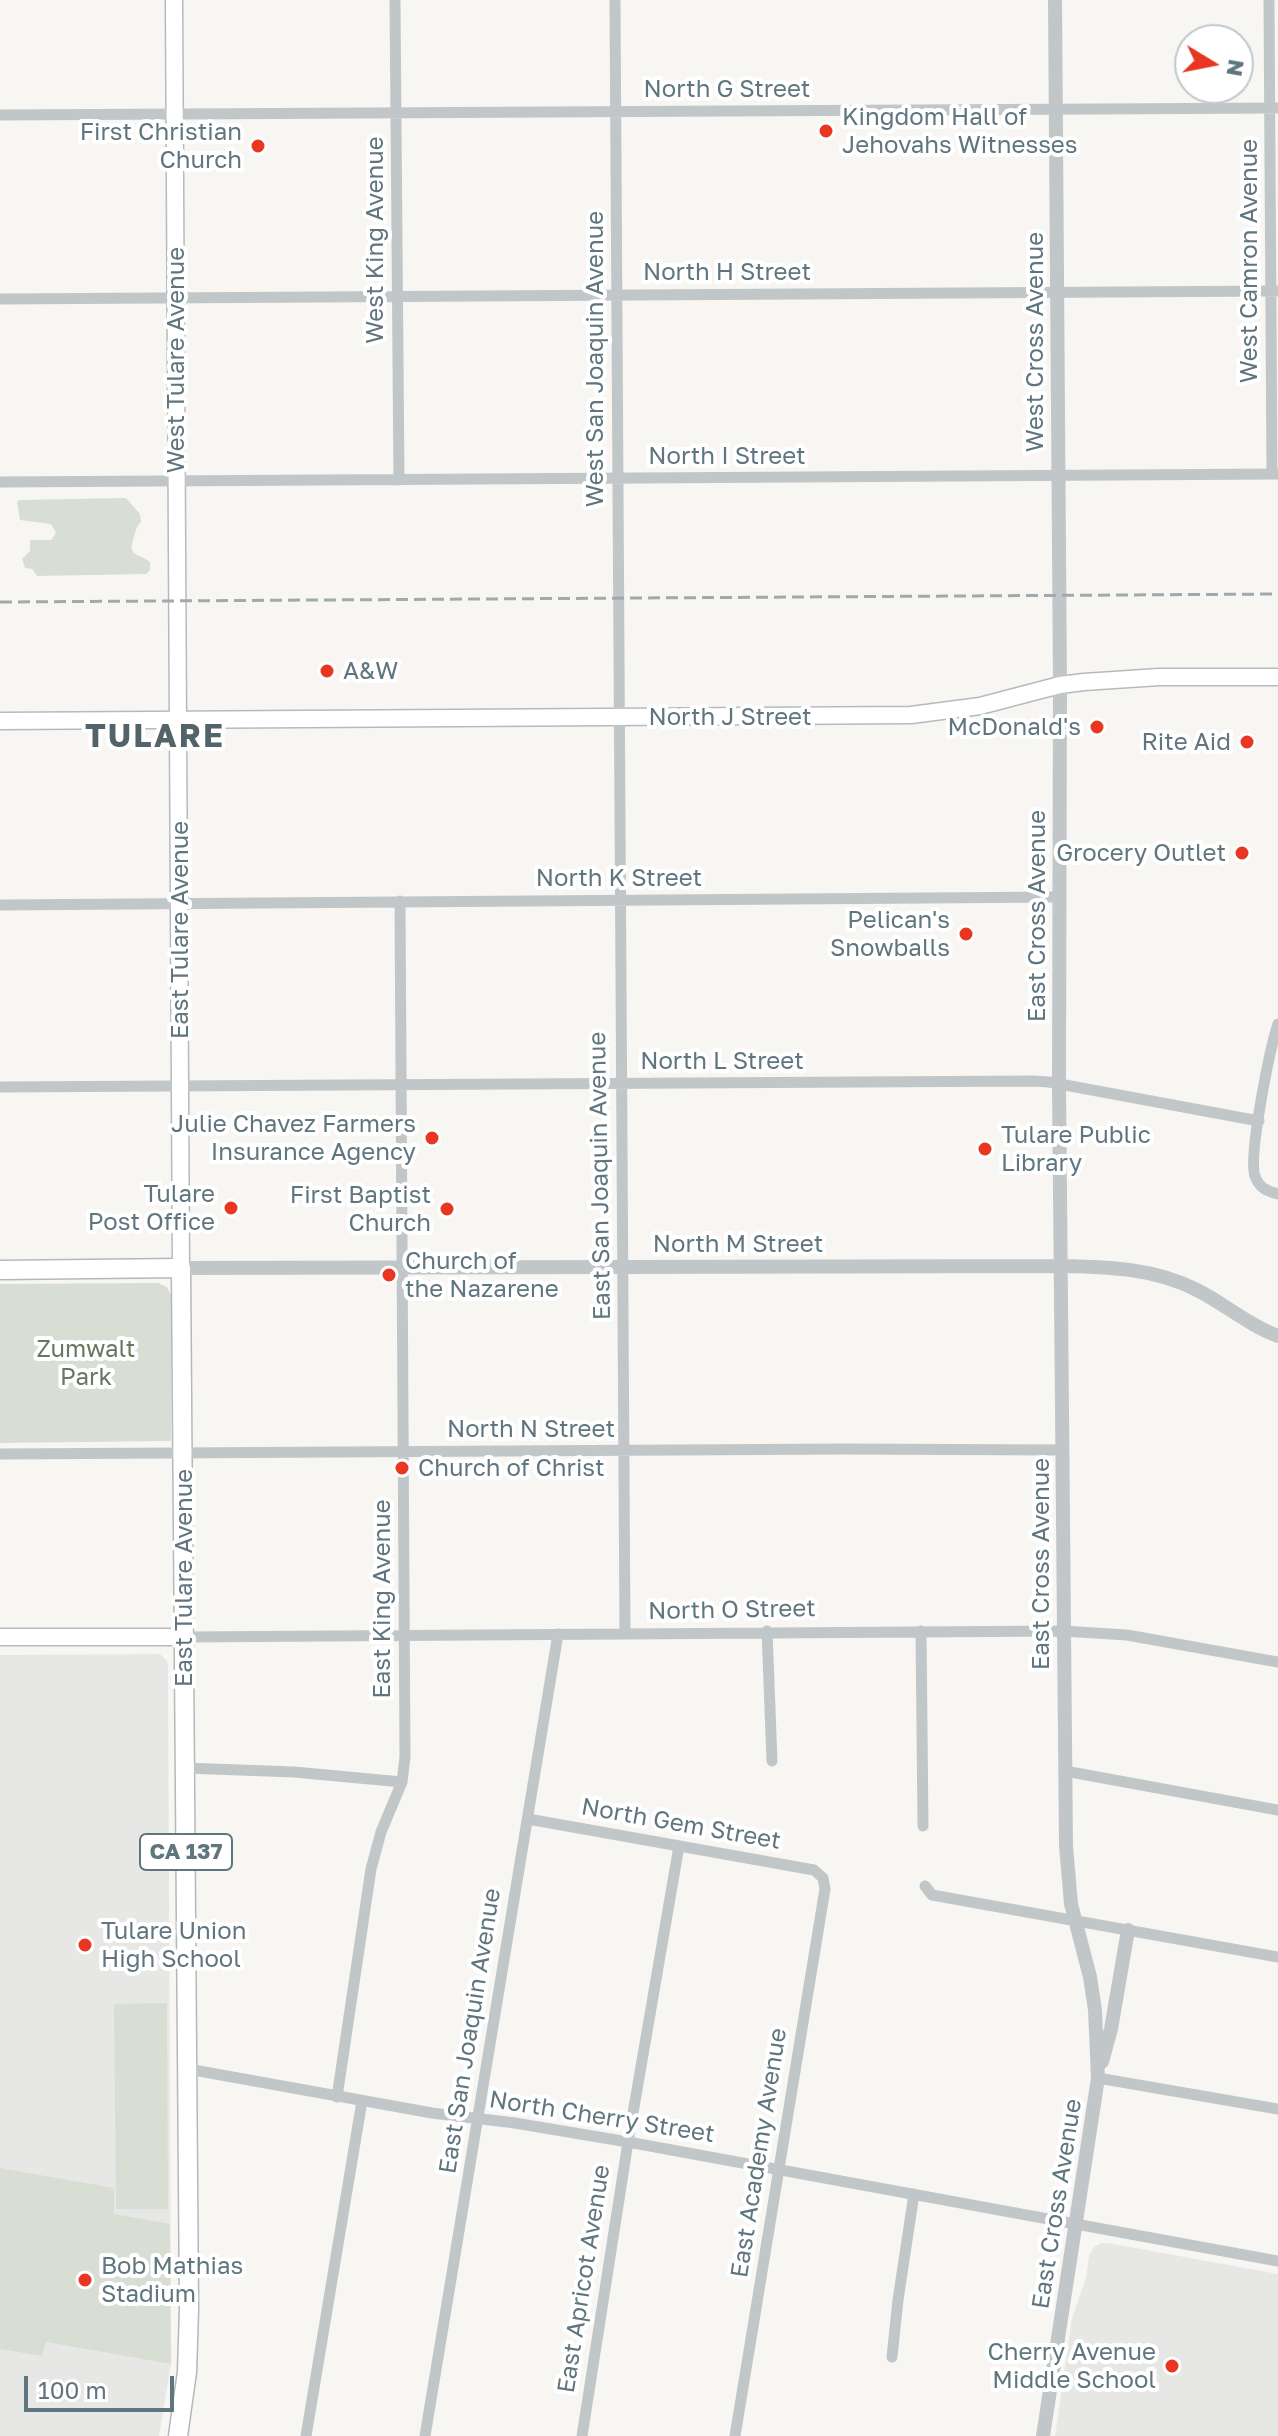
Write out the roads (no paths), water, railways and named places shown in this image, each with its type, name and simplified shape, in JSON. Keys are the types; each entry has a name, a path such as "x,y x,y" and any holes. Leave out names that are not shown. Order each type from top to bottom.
{"main road":[{"name":"West Tulare Avenue","path":"174,0 179,720"},
{"name":"North J Street","path":"0,721 911,715 980,706 1060,685 1109,679 1278,677"},
{"name":"East Tulare Avenue","path":"178,2436 189,2342 179,720"},
{"path":"0,1270 181,1268"},
{"path":"0,1637 184,1637"}],"street":[{"name":"West King Avenue","path":"395,0 399,480"},
{"name":"West San Joaquin Avenue","path":"615,0 619,717"},
{"name":"West Cross Avenue","path":"1055,0 1060,685"},
{"name":"West Camron Avenue","path":"1269,0 1274,108 1275,474"},
{"name":"North G Street","path":"0,115 1274,108"},
{"name":"North H Street","path":"0,299 1274,291"},
{"name":"North I Street","path":"0,482 1275,474"},
{"name":"East Cross Avenue","path":"1043,2436 1098,2078 1095,2010 1066,1860 1058,897 1060,685"},
{"name":"East San Joaquin Avenue","path":"619,717 625,1634"},
{"name":"North K Street","path":"0,905 1058,897"},
{"name":"East King Avenue","path":"337,2097 371,1869 381,1832 402,1782 405,1757 400,901"},
{"path":"1278,1024 1253,1156 1259,1185 1278,1194"},
{"name":"North L Street","path":"0,1087 1033,1081 1259,1121"},
{"name":"North M Street","path":"181,1268 1126,1268 1171,1279 1195,1289 1278,1336"},
{"name":"North N Street","path":"0,1454 1062,1450"},
{"path":"767,1631 772,1761"},
{"path":"921,1631 923,1826"},
{"name":"North O Street","path":"184,1637 1063,1631 1127,1635 1278,1662"},
{"name":"East San Joaquin Avenue","path":"425,2436 558,1634"},
{"path":"185,1768 294,1772 402,1782"},
{"path":"1065,1771 1278,1810"},
{"name":"North Gem Street","path":"528,1819 814,1870 823,1878"},
{"name":"East Apricot Avenue","path":"582,2436 679,1846"},
{"name":"East Academy Avenue","path":"735,2436 825,1889 823,1878"},
{"path":"925,1886 932,1895 1278,1957"},
{"path":"1128,1930 1111,2029 1098,2078 1278,2109"},
{"name":"North Cherry Street","path":"188,2069 337,2097 628,2142 1278,2261"},
{"path":"306,2436 362,2101"},
{"path":"892,2357 914,2194"}],"railway":[{"path":"0,602 1278,594"}],"place":[{"name":"Kingdom Hall of Jehovahs Witnesses","path":"826,131"},
{"name":"First Christian Church","path":"258,146"},
{"name":"A&W","path":"327,671"},
{"name":"McDonald's","path":"1097,727"},
{"name":"Rite Aid","path":"1247,742"},
{"name":"Grocery Outlet","path":"1242,853"},
{"name":"Pelican's Snowballs","path":"966,934"},
{"name":"Julie Chavez Farmers Insurance Agency","path":"432,1138"},
{"name":"Tulare Public Library","path":"985,1149"},
{"name":"Tulare Post Office","path":"231,1208"},
{"name":"First Baptist Church","path":"447,1209"},
{"name":"Church of the Nazarene","path":"389,1275"},
{"name":"Church of Christ","path":"402,1468"},
{"name":"Tulare Union High School","path":"85,1945"},
{"name":"Bob Mathias Stadium","path":"85,2280"},
{"name":"Cherry Avenue Middle School","path":"1172,2366"}],"district":[{"name":"TULARE","path":"155,737"}],"park label":[{"name":"Zumwalt Park","path":"86,1363"}]}
